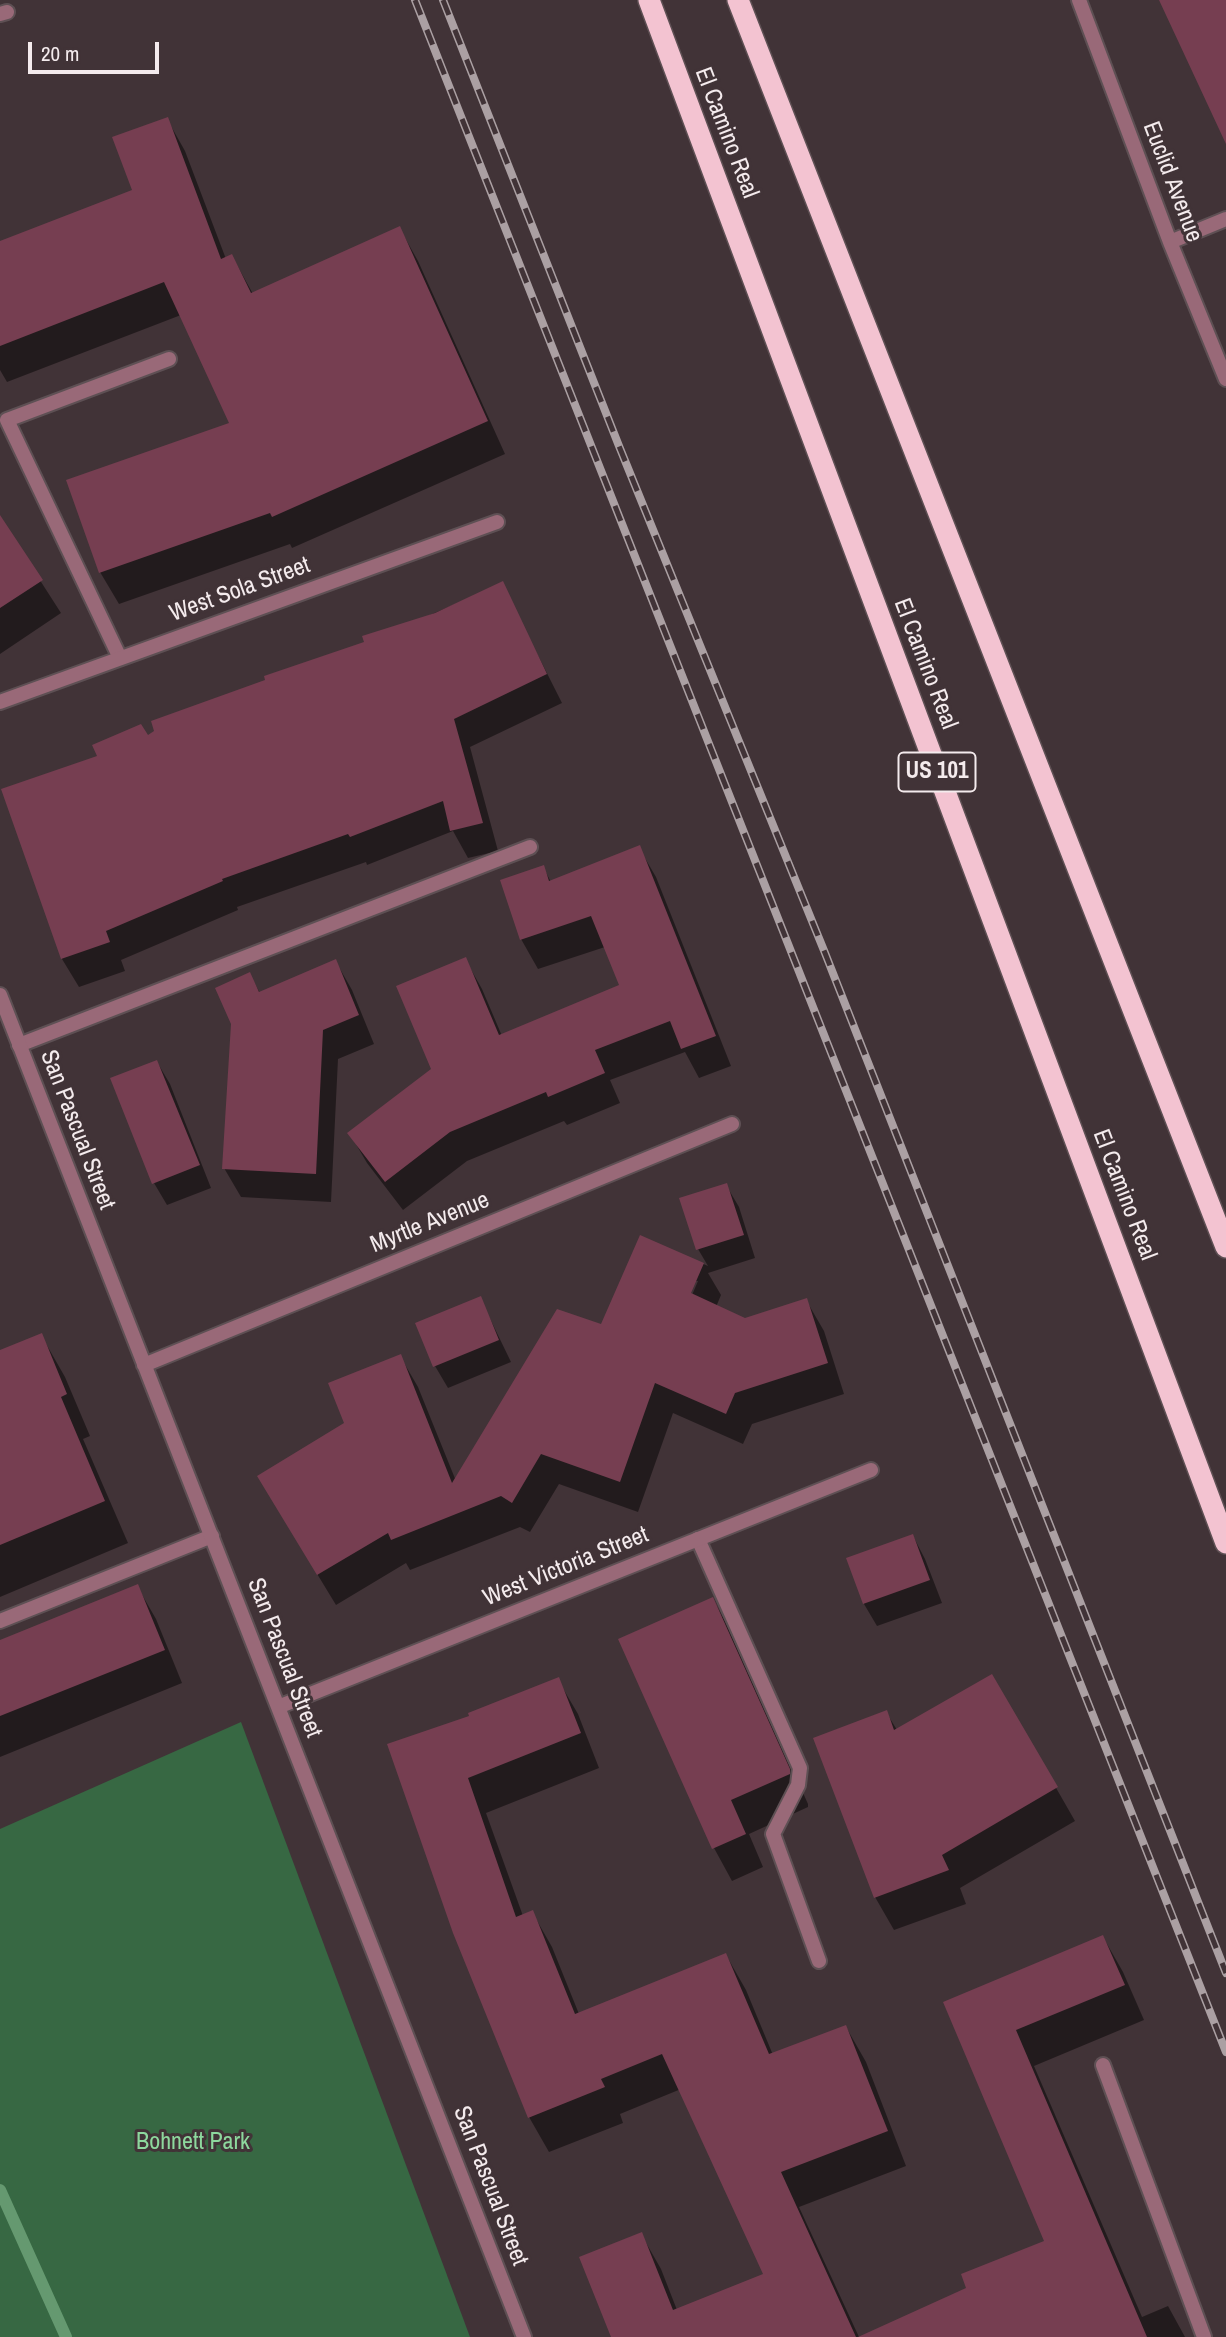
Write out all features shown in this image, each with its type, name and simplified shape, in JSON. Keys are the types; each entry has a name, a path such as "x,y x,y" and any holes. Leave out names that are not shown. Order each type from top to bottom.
{"highway":[{"name":"El Camino Real","path":"649,0 1226,1543"},
{"path":"738,0 1226,1247"}],"street":[{"name":"Euclid Avenue","path":"1079,0 1170,242 1226,379"},
{"path":"1170,242 1226,219"},
{"path":"120,658 7,421 169,359"},
{"name":"West Sola Street","path":"0,702 496,522"},
{"path":"19,1045 530,847"},
{"name":"San Pascual Street","path":"1,999 524,2337"},
{"name":"Myrtle Avenue","path":"145,1365 732,1124"},
{"name":"West Victoria Street","path":"278,1707 871,1470"},
{"path":"0,1621 212,1536"},
{"path":"698,1539 800,1768 798,1785 773,1834 819,1961"},
{"path":"1103,2065 1204,2337"}],"green space":[{"name":"Bohnett Park","path":"241,1722 470,2337 0,2337 0,1829"}],"building":[{"path":"1159,0 1226,0 1226,144"},
{"path":"168,117 221,259 232,254 251,293 400,226 488,421 272,517 270,513 99,573 66,480 229,423 164,282 0,346 0,241 132,190 112,137"},
{"path":"0,515 43,580 0,608"},
{"path":"503,581 547,674 454,719 483,823 450,831 443,801 350,837 348,834 222,879 223,881 106,931 110,942 61,959 1,789 97,756 92,745 141,724 148,735 154,731 151,721 265,680 264,676 364,642 362,636 435,613"},
{"path":"640,845 716,1036 681,1049 670,1021 595,1050 605,1073 548,1097 546,1092 450,1132 385,1182 347,1133 431,1069 396,986 466,957 499,1035 619,985 591,916 520,940 500,880 544,865 549,881"},
{"path":"336,959 359,1015 323,1030 316,1174 222,1169 231,1024 215,988 250,972 259,992"},
{"path":"157,1060 200,1165 152,1184 110,1078"},
{"path":"727,1183 744,1235 696,1250 679,1198"},
{"path":"640,1235 704,1263 691,1293 745,1318 807,1298 828,1363 735,1393 726,1414 655,1383 620,1482 541,1454 512,1503 501,1496 391,1540 388,1533 317,1575 257,1476 344,1423 328,1383 401,1354 452,1483 557,1309 601,1324"},
{"path":"481,1296 499,1340 433,1367 415,1323"},
{"path":"42,1333 67,1394 61,1397 105,1501 0,1545 0,1350"},
{"path":"913,1534 930,1580 863,1604 846,1558"},
{"path":"138,1584 165,1650 0,1716 0,1640"},
{"path":"713,1597 790,1774 731,1800 746,1834 712,1849 618,1639"},
{"path":"992,1674 1058,1787 942,1855 949,1870 874,1898 813,1738 887,1710 894,1730"},
{"path":"559,1677 581,1733 468,1778 516,1917 533,1910 575,2014 726,1953 769,2054 846,2025 888,2131 781,2172 856,2337 611,2337 579,2257 642,2232 673,2310 763,2274 662,2054 601,2079 605,2087 528,2118 453,1933 387,1744 469,1716 468,1713"},
{"path":"1103,1935 1125,1985 1016,2030 1147,2337 858,2337 966,2288 961,2274 1044,2241 943,2002"}],"waterway":[{"path":"0,2190 66,2337"}],"railway":[{"path":"415,0 1226,2052"},
{"path":"443,0 619,446 825,953 1226,1973"}]}
